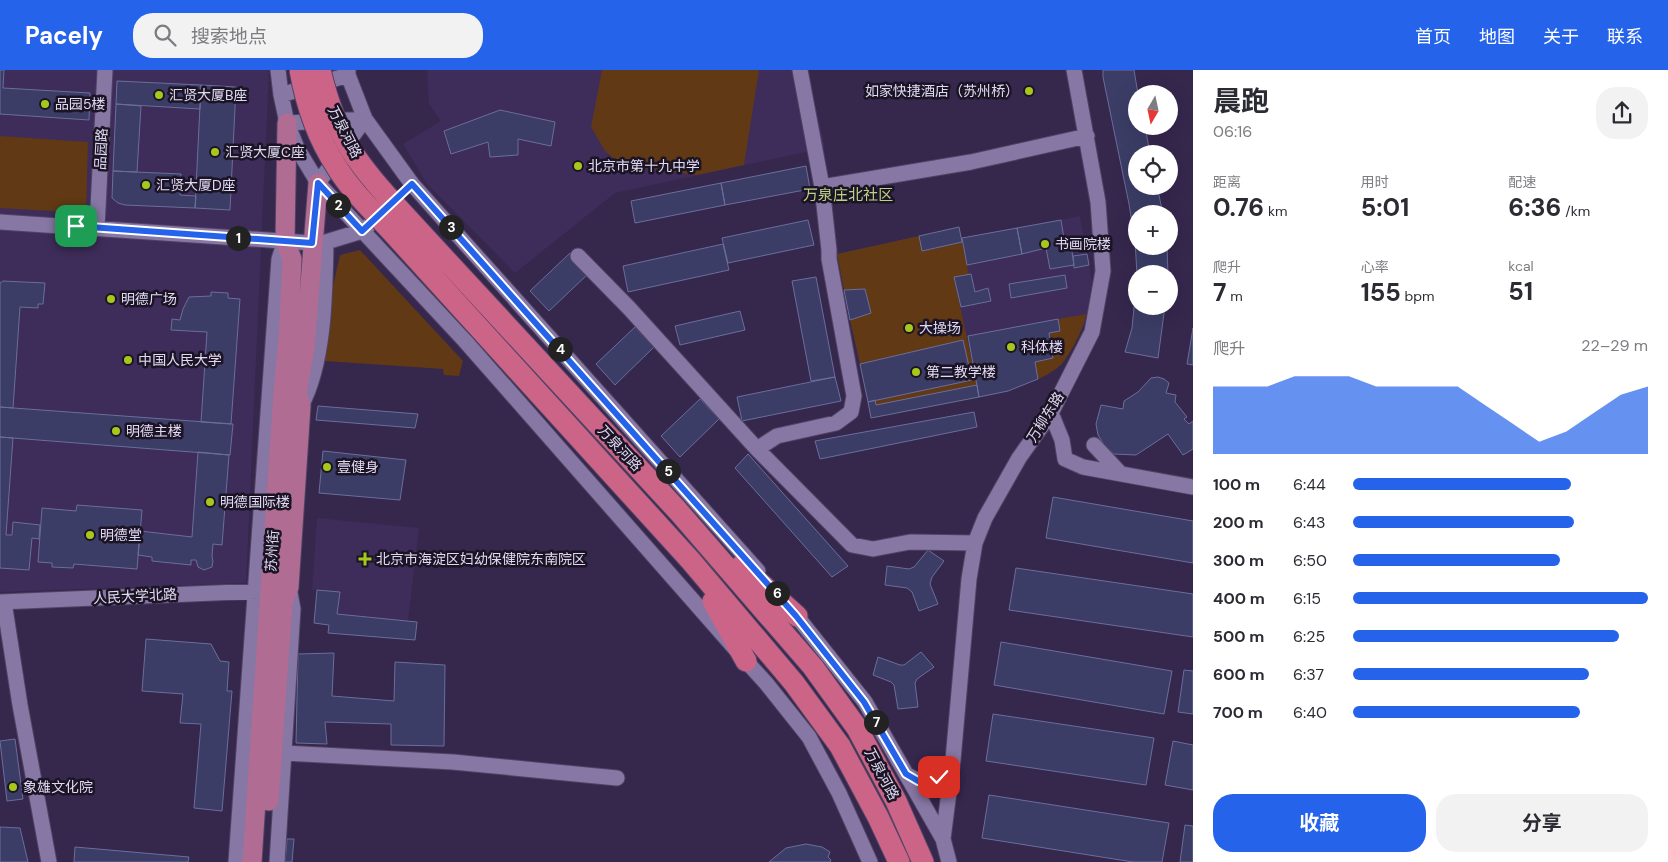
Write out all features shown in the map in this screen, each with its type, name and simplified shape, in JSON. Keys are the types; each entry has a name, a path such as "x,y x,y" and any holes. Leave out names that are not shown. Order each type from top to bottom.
{"highway":[{"name":"万泉河路","path":"300,70 312,117 336,166 400,226 678,511 813,667 857,728 896,800 923,862"},
{"name":"万泉河路","path":"320,70 325,90 350,148 400,226 691,561 794,683 840,746 878,817 899,862"},
{"path":"678,511 796,616"},
{"path":"691,561 746,662"}],"main road":[{"name":"苏州街","path":"252,862 262,591 289,313 292,259 285,241 287,123"},
{"name":"苏州街","path":"264,862 283,603 289,587 301,406 298,393 319,242 318,183"}],"street":[{"name":"品园路","path":"97,228 104,70"},
{"path":"278,70 287,123 297,148 318,183 465,341 766,683 809,737 839,793 870,862"},
{"path":"757,449 777,436 836,423 851,412 854,396 829,259 822,188 800,70"},
{"name":"万柳东路","path":"943,839 953,760 969,579 975,543 985,518 1019,458 1051,413 1092,332 1103,271 1098,202 1074,70"},
{"path":"281,95 348,73"},
{"name":"万泉河路","path":"348,73 366,119 412,184 796,616 864,702 943,839 949,862"},
{"path":"287,123 366,119"},
{"path":"318,183 366,119"},
{"path":"822,188 971,162 1086,136"},
{"path":"0,222 319,242 362,231 412,184"},
{"path":"578,256 629,308 757,449 852,544 873,549 910,542 975,543"},
{"path":"1051,413 1062,440 1065,458 1083,467 1193,488"},
{"path":"1094,445 1120,474"},
{"name":"苏州街","path":"277,862 293,609 289,587"},
{"name":"人民大学北路","path":"2,602 262,591"},
{"name":"苏州街","path":"236,862 262,591"},
{"path":"2,602 49,862"},
{"path":"284,753 453,762 617,778"},
{"path":"906,774 918,781 932,781 944,772 953,760"}],"shaded area":[{"name":"中国人民大学","path":"0,70 269,70 246,583 0,592"},
{"name":"北京市第十九中学","path":"427,70 807,70 825,148 615,193 515,273 427,184 403,144 441,121 429,104"},
{"path":"602,70 759,70 744,165 697,175 637,168 616,160 605,151 591,127"},
{"path":"0,136 88,142 86,213 0,208"},
{"path":"1080,216 1092,281 1085,324 1063,363 1047,375 1008,391 871,418 837,254 959,227 962,238"},
{"name":"大操场","path":"919,236 923,251 962,242 969,275 954,278 977,385 876,405 860,364 850,320 871,312 865,289 844,290 837,254"},
{"path":"360,250 463,361 459,376 444,375 443,369 325,361 328,308 340,255"},
{"path":"1086,314 1078,338 1064,361 1052,372 1038,379 1035,362 1053,358 1049,333 1060,331 1058,319"},
{"name":"北京市海淀区妇幼保健院东南院区","path":"317,518 419,528 408,621 337,614 339,592 312,590"}],"building":[{"name":"品园5楼","path":"0,70 4,70 3,88 90,93 89,120 0,114"},
{"path":"1103,70 1134,70 1136,85 1128,85 1128,135 1147,135 1148,145 1128,145 1128,195 1159,195 1161,205 1129,205"},
{"name":"汇贤大厦B座","path":"117,81 201,85 200,109 116,104"},
{"name":"汇贤大厦C座","path":"201,85 236,87 230,210 195,208"},
{"path":"116,104 141,106 137,172 113,171"},
{"path":"500,110 555,122 551,146 518,139 518,155 490,157 488,142 451,154 444,131"},
{"path":"806,166 810,189 725,205 721,183"},
{"name":"汇贤大厦D座","path":"113,171 181,174 180,195 196,196 195,208 125,205 118,203 112,198"},
{"path":"721,183 725,205 635,223 631,201"},
{"path":"808,220 814,245 728,263 722,238"},
{"name":"书画院楼","path":"1061,220 1064,239 1070,238 1074,265 1050,269 1046,248 1022,254 1017,228"},
{"path":"959,227 962,242 922,251 919,236"},
{"path":"1017,228 1022,254 967,265 962,238"},
{"path":"723,244 729,270 628,292 623,266"},
{"path":"570,253 589,273 549,311 530,291"},
{"path":"1087,254 1089,265 1074,268 1073,256"},
{"path":"1136,255 1167,255 1168,265 1136,265"},
{"path":"971,274 975,292 988,288 991,301 961,307 954,277"},
{"path":"1065,275 1067,288 1011,298 1009,284"},
{"path":"816,277 835,377 811,381 792,281"},
{"path":"3,281 45,283 43,304 38,304 38,308 20,307 13,408 0,407 0,283"},
{"path":"865,289 871,313 850,320 844,290"},
{"path":"211,292 228,293 228,298 240,299 231,424 201,422 207,332 171,330 172,319 180,320 189,297 211,296"},
{"path":"740,311 745,330 680,345 675,326"},
{"path":"1133,315 1164,315 1158,358 1125,352 1132,328"},
{"name":"科体楼","path":"1058,319 1060,331 1049,333 1053,358 1035,362 1038,379 1008,391 979,397 968,336"},
{"path":"635,327 654,347 615,385 596,364"},
{"path":"1193,328 1193,365 1187,364"},
{"name":"第二教学楼","path":"963,340 972,380 868,402 860,364"},
{"path":"835,377 841,401 742,421 737,397"},
{"path":"1158,377 1169,383 1166,393 1176,395 1175,402 1187,417 1184,419 1189,424 1193,421 1193,449 1183,455 1168,434 1136,455 1114,454 1105,446 1098,435 1096,424 1101,405 1123,409 1124,401 1138,392 1151,378"},
{"path":"977,385 979,397 871,418 868,402 875,400 876,405"},
{"path":"700,399 719,419 680,457 661,436"},
{"path":"318,406 418,414 415,428 316,420"},
{"name":"明德主楼","path":"0,407 233,424 230,455 0,437"},
{"path":"974,412 977,427 820,459 815,441"},
{"path":"0,437 13,438 6,535 12,535 13,522 40,525 39,539 32,538 29,570 0,568"},
{"path":"323,451 406,460 400,500 319,493"},
{"name":"明德国际楼","path":"198,452 229,455 222,545 213,544 212,567 204,570 198,567 196,560 191,560 191,565 152,561 152,557 138,555 140,531 192,537"},
{"path":"748,454 848,566 832,577 735,468"},
{"path":"1053,497 1193,521 1193,563 1046,538"},
{"name":"明德堂","path":"77,505 142,510 137,569 74,564 73,568 52,567 52,563 38,562 42,508 76,511"},
{"path":"928,550 944,561 932,577 930,584 938,604 919,611 912,592 907,588 885,585 887,566 909,569 914,567"},
{"path":"1016,568 1193,594 1193,637 1009,610"},
{"path":"317,590 340,592 337,614 417,622 415,640 328,633 329,625 314,623"},
{"path":"146,639 211,644 220,661 229,662 227,691 232,691 222,811 194,808 201,724 180,723 183,694 142,691"},
{"path":"1001,642 1172,671 1164,714 994,685"},
{"path":"921,652 934,667 917,679 915,683 918,707 898,709 894,685 873,675 878,657 904,665"},
{"path":"334,653 332,696 394,701 395,662 445,665 444,746 391,745 391,724 325,722 327,744 296,743 298,654"},
{"path":"1184,670 1193,671 1193,714 1178,712"},
{"path":"993,714 1154,738 1146,785 986,761"},
{"path":"15,739 23,799 7,801 0,741"},
{"path":"1173,741 1193,745 1193,790 1165,785"},
{"path":"989,795 1169,823 1162,862 1133,862 982,838"},
{"path":"1185,825 1193,826 1193,862 1180,862"},
{"path":"0,827 20,828 28,862 0,862"},
{"path":"287,839 294,839 292,862 285,862"},
{"path":"806,844 822,847 830,852 828,857 831,860 830,862 769,862 786,848"},
{"path":"75,847 189,857 188,862 74,862"}],"place":[{"name":"如家快捷酒店（苏州桥）","path":"1029,91"},
{"name":"汇贤大厦B座","path":"159,95"},
{"name":"品园5楼","path":"45,104"},
{"name":"汇贤大厦C座","path":"215,152"},
{"name":"北京市第十九中学","path":"578,166"},
{"name":"汇贤大厦D座","path":"146,185"},
{"name":"书画院楼","path":"1045,244"},
{"name":"明德广场","path":"111,299"},
{"name":"大操场","path":"909,328"},
{"name":"科体楼","path":"1011,347"},
{"name":"中国人民大学","path":"128,360"},
{"name":"第二教学楼","path":"916,372"},
{"name":"明德主楼","path":"116,431"},
{"name":"壹健身","path":"327,467"},
{"name":"明德国际楼","path":"210,502"},
{"name":"明德堂","path":"90,535"},
{"name":"北京市海淀区妇幼保健院东南院区","path":"365,559"},
{"name":"象雄文化院","path":"13,787"}],"district":[{"name":"万泉庄北社区","path":"848,195"}],"route":[{"path":"76,226 312,243 318,183 362,231 412,184 777,593 864,702 906,774 918,781 925,782 939,777"}]}
